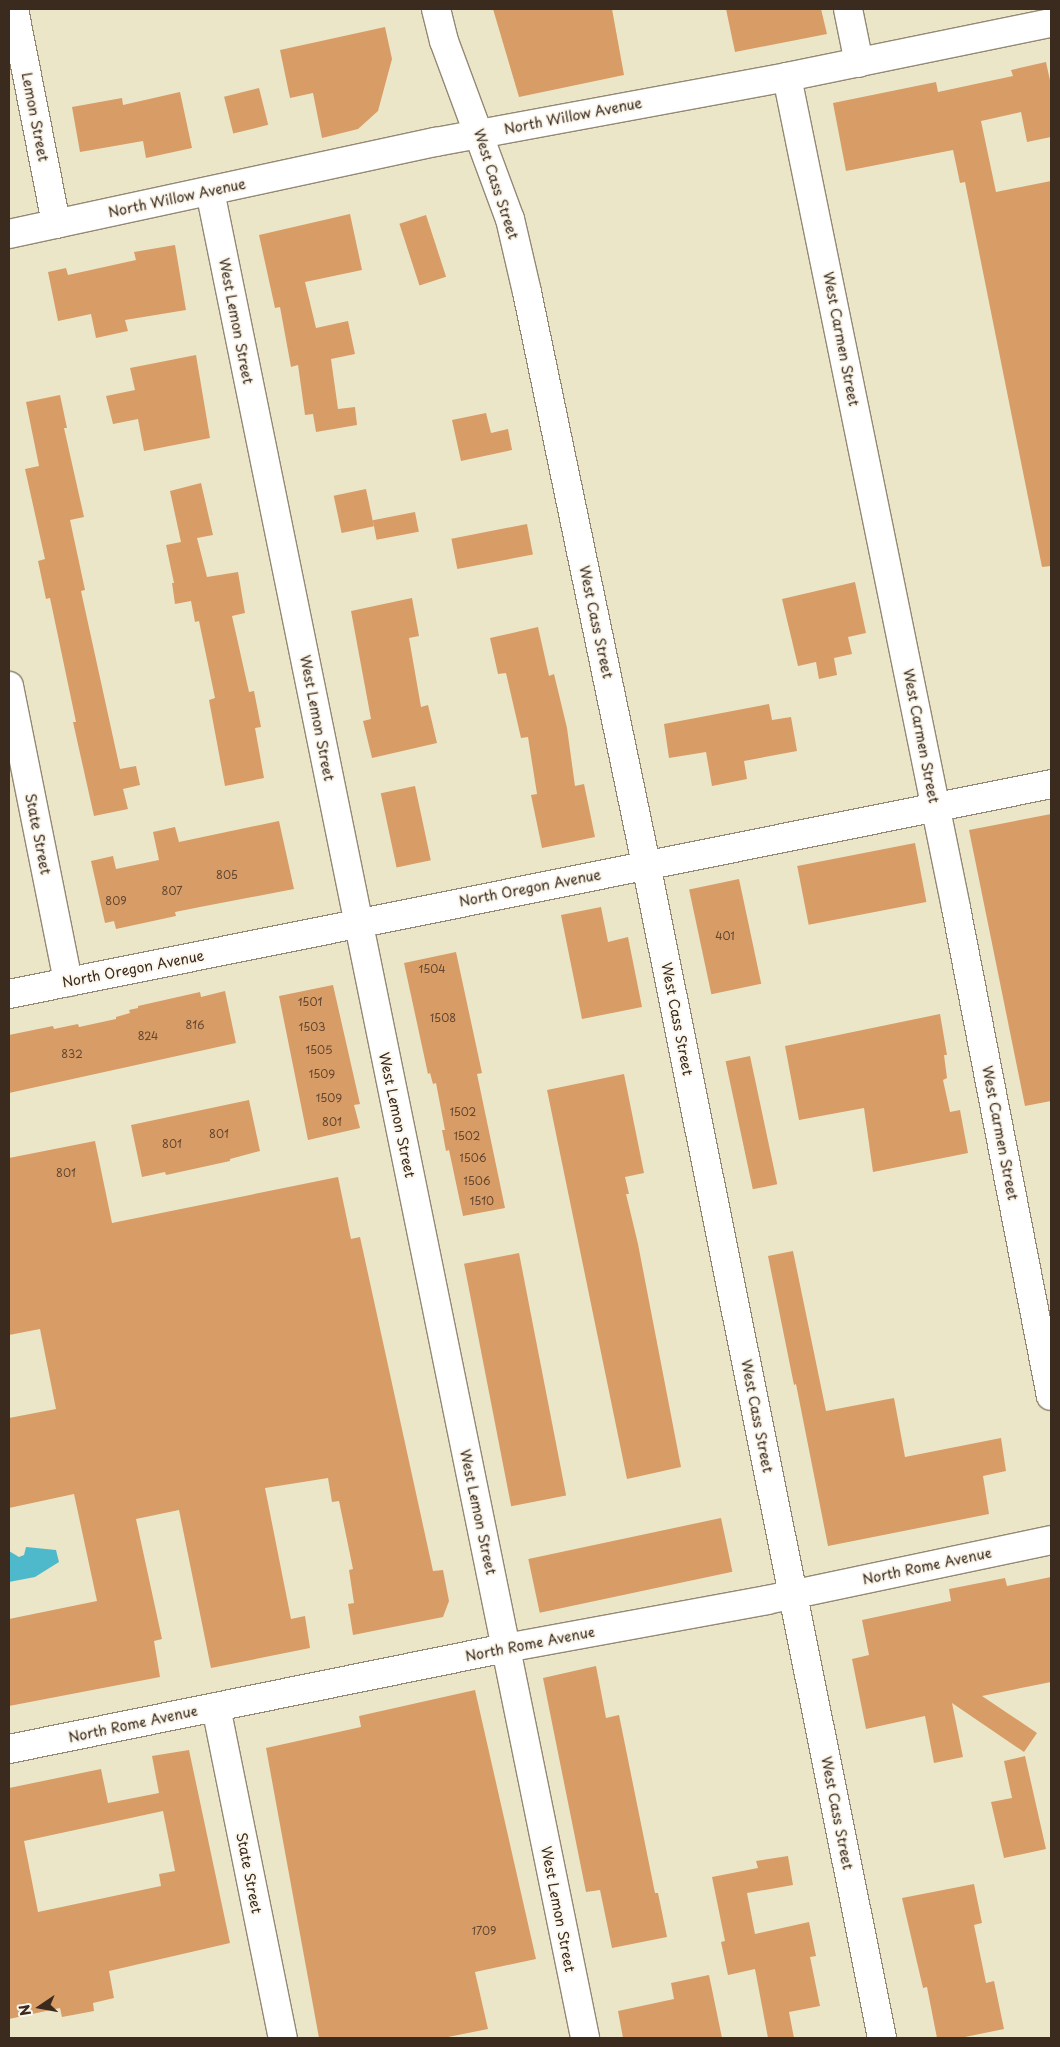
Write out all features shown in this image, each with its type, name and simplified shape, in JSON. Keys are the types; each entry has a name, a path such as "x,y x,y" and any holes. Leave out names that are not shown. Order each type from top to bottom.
{"street":[{"name":"Lemon Street","path":"14,9 56,224"},
{"name":"West Cass Street","path":"436,9 444,41 510,219 527,292 646,864 882,2038"},
{"path":"848,9 859,62"},
{"name":"North Willow Avenue","path":"9,234 480,134 787,77 1051,23"},
{"name":"West Carmen Street","path":"787,77 936,808 1051,1396"},
{"name":"West Lemon Street","path":"210,191 357,923 585,2038"},
{"name":"State Street","path":"9,686 68,982"},
{"name":"North Oregon Avenue","path":"9,994 646,864 1051,784"},
{"name":"North Rome Avenue","path":"9,1749 506,1648 793,1594 1051,1540"},
{"name":"State Street","path":"216,1707 283,2038"}],"water":[{"path":"26,1547 56,1550 59,1562 35,1577 9,1582 9,1551 19,1557 24,1555"}],"building":[{"path":"493,9 612,9 624,75 519,97"},
{"path":"726,9 821,9 827,34 735,52"},
{"path":"385,27 392,59 378,111 358,129 322,138 313,93 290,98 280,50"},
{"path":"1046,62 1051,85 1051,137 1027,142 1021,112 981,121 996,192 1051,181 1051,566 1042,567 965,182 960,183 953,150 846,171 833,103 936,82 938,92 1013,76 1011,70"},
{"path":"259,88 268,125 233,134 224,97"},
{"path":"180,92 192,148 146,158 143,141 80,152 72,107 122,98 123,105"},
{"path":"350,214 362,270 305,282 316,328 348,321 355,354 331,359 338,409 355,407 357,425 316,432 313,414 305,415 298,365 291,367 280,307 275,308 259,235"},
{"path":"426,215 446,277 419,285 399,224"},
{"path":"175,245 186,310 125,320 128,331 96,338 91,314 58,321 48,272 66,268 68,275 136,260 134,252"},
{"path":"196,355 210,438 144,451 138,419 113,424 106,396 135,390 130,368"},
{"path":"60,395 67,428 64,428 84,517 70,520 85,590 81,591 120,769 136,766 140,785 123,789 128,809 94,816 73,722 76,722 50,598 46,599 38,561 45,559 25,469 39,466 26,402"},
{"path":"486,413 491,433 508,429 512,450 461,461 452,420"},
{"path":"201,483 213,535 197,538 207,577 238,572 245,613 232,616 249,692 254,691 261,727 255,728 264,778 225,786 209,700 215,698 199,621 195,622 191,601 175,604 172,583 174,583 166,545 181,542 170,491"},
{"path":"366,489 374,526 342,533 334,496"},
{"path":"415,512 419,532 377,540 373,520"},
{"path":"527,524 533,554 457,569 451,539"},
{"path":"855,582 866,633 848,637 852,654 834,658 837,675 819,679 816,662 798,666 782,599"},
{"path":"412,598 419,636 409,638 421,707 428,705 437,743 372,758 363,721 371,719 351,611"},
{"path":"538,627 549,676 554,674 567,728 575,786 584,784 595,837 542,848 531,795 537,794 528,737 521,738 506,673 498,674 490,638"},
{"path":"769,704 772,720 791,717 797,751 744,761 747,779 712,786 706,752 669,758 664,724"},
{"path":"415,786 431,860 397,868 381,793"},
{"path":"1051,814 1051,1101 1025,1106 969,830"},
{"path":"279,821 294,889 175,912 176,916 116,929 114,921 105,923 91,861 113,856 116,869 159,860 153,832 175,827 179,842"},
{"path":"915,843 926,902 809,925 797,866"},
{"path":"739,879 761,984 711,994 689,890"},
{"path":"601,907 608,942 628,937 642,1007 582,1019 561,915"},
{"path":"456,952 482,1073 477,1074 505,1208 463,1216 449,1150 446,1151 442,1130 445,1130 436,1083 433,1084 430,1073 428,1074 404,963"},
{"path":"333,985 360,1104 354,1105 360,1128 308,1140 279,996"},
{"path":"225,991 236,1043 9,1093 9,1035 53,1026 54,1029 78,1024 79,1027 116,1019 116,1017 130,1013 129,1010 138,1008 138,1006 200,992 201,997"},
{"path":"940,1014 947,1055 944,1055 947,1078 943,1080 950,1112 960,1110 968,1153 873,1172 864,1108 799,1120 785,1046"},
{"path":"750,1056 777,1184 753,1189 726,1061"},
{"path":"624,1074 644,1173 625,1177 629,1194 626,1194 638,1244 681,1467 627,1479 547,1090"},
{"path":"249,1100 260,1151 230,1159 230,1161 166,1175 165,1172 142,1177 131,1125"},
{"path":"95,1141 112,1223 338,1177 351,1239 360,1237 433,1571 443,1570 449,1601 443,1617 353,1635 348,1604 354,1603 349,1570 353,1569 339,1501 332,1502 328,1478 265,1488 291,1619 305,1616 310,1648 211,1668 179,1510 136,1519 162,1639 154,1641 160,1677 9,1706 9,1619 97,1601 74,1494 9,1508 9,1418 56,1409 40,1329 9,1335 9,1158"},
{"path":"793,1251 826,1411 894,1398 905,1457 1001,1438 1006,1471 983,1476 989,1514 828,1546 768,1256"},
{"path":"519,1253 566,1495 511,1506 464,1264"},
{"path":"721,1518 732,1572 540,1613 528,1559"},
{"path":"1051,1577 1051,1682 982,1696 1037,1733 1024,1752 952,1703 963,1757 934,1763 925,1716 866,1729 852,1659 869,1655 862,1620 951,1601 949,1589 1005,1578 1007,1586"},
{"path":"596,1666 606,1718 619,1715 655,1893 658,1893 667,1937 612,1948 600,1890 586,1892 543,1678"},
{"path":"475,1690 536,1959 475,1972 488,2029 443,2038 319,2038 266,1748 361,1727 359,1716"},
{"path":"189,1750 230,1943 109,1971 114,1998 93,2003 94,2011 62,2017 60,2008 9,2019 9,1788 101,1769 108,1803 159,1793 152,1756","holes":["163,1811 175,1871 159,1874 161,1886 38,1912 24,1841"]},
{"path":"1025,1756 1046,1849 1004,1858 991,1802 1012,1798 1004,1761"},
{"path":"788,1856 793,1885 747,1893 755,1934 809,1922 816,1956 810,1957 820,2006 789,2012 794,2038 768,2038 755,1969 728,1975 721,1942 725,1941 712,1877 758,1868 756,1861"},
{"path":"974,1884 982,1923 974,1925 986,1983 994,1981 1004,2029 960,2038 937,2038 927,1987 923,1988 902,1898"},
{"path":"709,1975 722,2038 623,2038 618,2011 674,1999 671,1983"}]}
